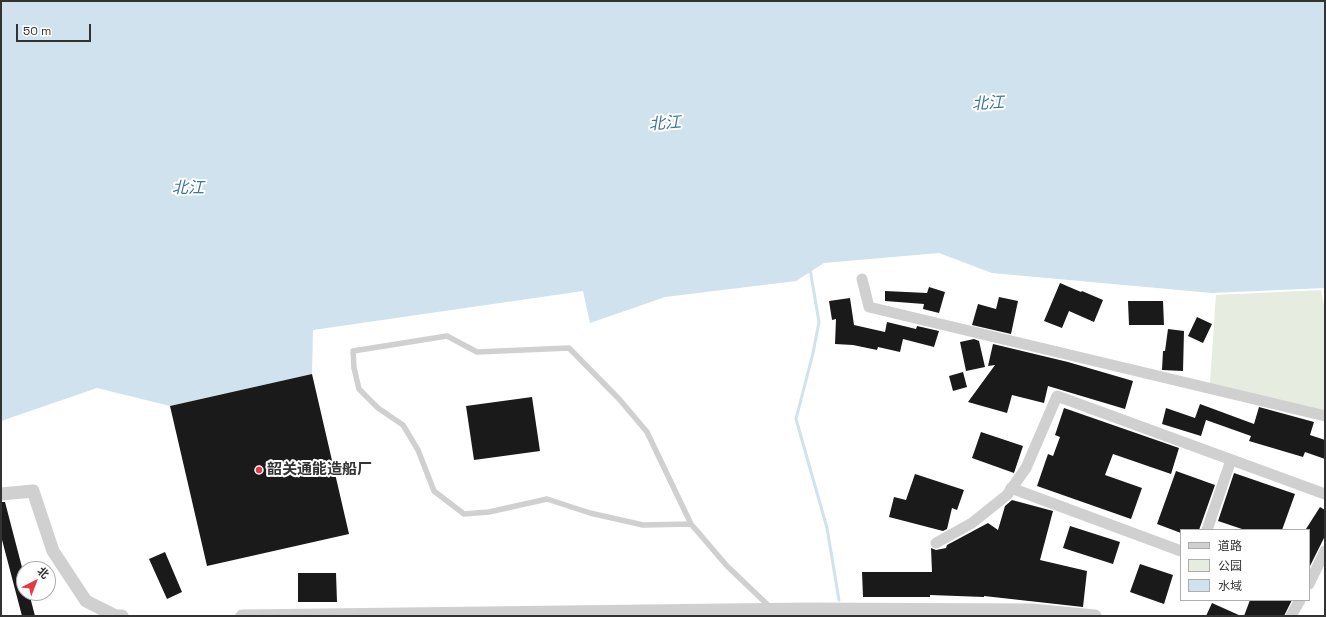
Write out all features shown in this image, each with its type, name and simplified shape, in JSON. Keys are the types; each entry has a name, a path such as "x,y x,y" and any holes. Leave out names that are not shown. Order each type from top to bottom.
{"street":[{"path":"862,279 869,307 1325,416"},
{"path":"936,543 972,523 1007,495 1026,468 1057,396 1325,494"},
{"path":"1207,529 1231,460"},
{"path":"1011,488 1180,551"},
{"path":"1,494 33,491 53,551 86,601 116,616 122,616"},
{"path":"1310,582 1325,550"},
{"path":"1291,616 1299,601"},
{"path":"242,616 772,609 1032,610 1095,616"}],"lane":[{"path":"691,524 643,525 590,513 547,499 489,512 464,514 434,491 418,450 403,425 378,408 359,389 354,368 353,351 447,336 477,352 569,348 620,400 647,432 691,524 727,566 772,609"}],"green space":[{"path":"1321,290 1325,310 1325,412 1210,383 1216,295"}],"water":[{"name":"北江","path":"1,1 1325,1 1325,288 1212,293 992,273 939,253 824,263 796,281 665,297 590,323 583,291 313,330 312,374 170,406 97,388 1,421"}],"building":[{"path":"1060,283 1103,300 1094,322 1069,311 1062,328 1044,321"},
{"path":"929,287 945,292 939,313 923,309 924,304 885,301 885,291 927,293"},
{"path":"999,297 1018,301 1011,334 972,325 978,304 996,309"},
{"path":"850,298 854,325 885,332 887,322 916,329 917,326 939,331 934,347 903,339 900,352 878,347 877,350 853,345 835,344 836,319 832,320 829,301"},
{"path":"1128,301 1163,301 1164,325 1129,325"},
{"path":"1197,317 1212,324 1203,343 1188,336"},
{"path":"1168,329 1184,331 1183,371 1162,370 1163,351 1165,351"},
{"path":"974,339 979,341 985,367 966,371 960,342"},
{"path":"993,344 1068,362 1133,381 1125,409 1048,386 1044,403 1012,395 1007,413 968,402 995,365 988,366"},
{"path":"963,372 967,387 953,391 949,376"},
{"name":"韶关通能造船厂","path":"312,374 349,534 207,566 170,406"},
{"path":"532,397 540,451 474,460 466,406"},
{"path":"1200,404 1254,424 1259,407 1314,422 1310,435 1325,440 1325,459 1305,452 1303,457 1249,441 1251,436 1206,420 1201,436 1162,424 1166,408 1195,418"},
{"path":"1064,408 1179,448 1171,474 1113,454 1105,475 1142,488 1131,519 1037,486 1048,454 1053,456 1060,437 1055,435"},
{"path":"981,432 1023,446 1014,473 972,458"},
{"path":"1176,471 1215,485 1199,529 1180,529 1180,533 1157,524"},
{"path":"1234,473 1295,494 1282,529 1242,529 1218,521"},
{"path":"915,474 964,490 957,510 952,508 947,529 943,531 889,517 894,497 906,500"},
{"path":"1012,500 1053,511 1040,560 1087,571 1083,607 984,596 930,595 930,597 863,597 862,572 932,572 931,548 936,550 946,548 947,545 988,523 998,530 1005,506"},
{"path":"1,502 5,502 20,561 16,561 16,593 1,536"},
{"path":"1320,507 1325,510 1325,536 1310,566 1310,529 1306,529"},
{"path":"1070,526 1120,542 1113,564 1063,548"},
{"path":"165,552 182,592 167,599 149,559"},
{"path":"1140,564 1173,575 1164,604 1130,592"},
{"path":"298,573 336,573 337,602 298,602"},
{"path":"18,601 31,601 35,616 22,616"},
{"path":"1250,601 1292,601 1284,616 1244,616"},
{"path":"1212,603 1241,616 1206,616"}],"waterway":[{"path":"810,269 819,322 813,353 796,419 827,528 839,600"}],"place":[{"name":"韶关通能造船厂","path":"259,470"}]}
